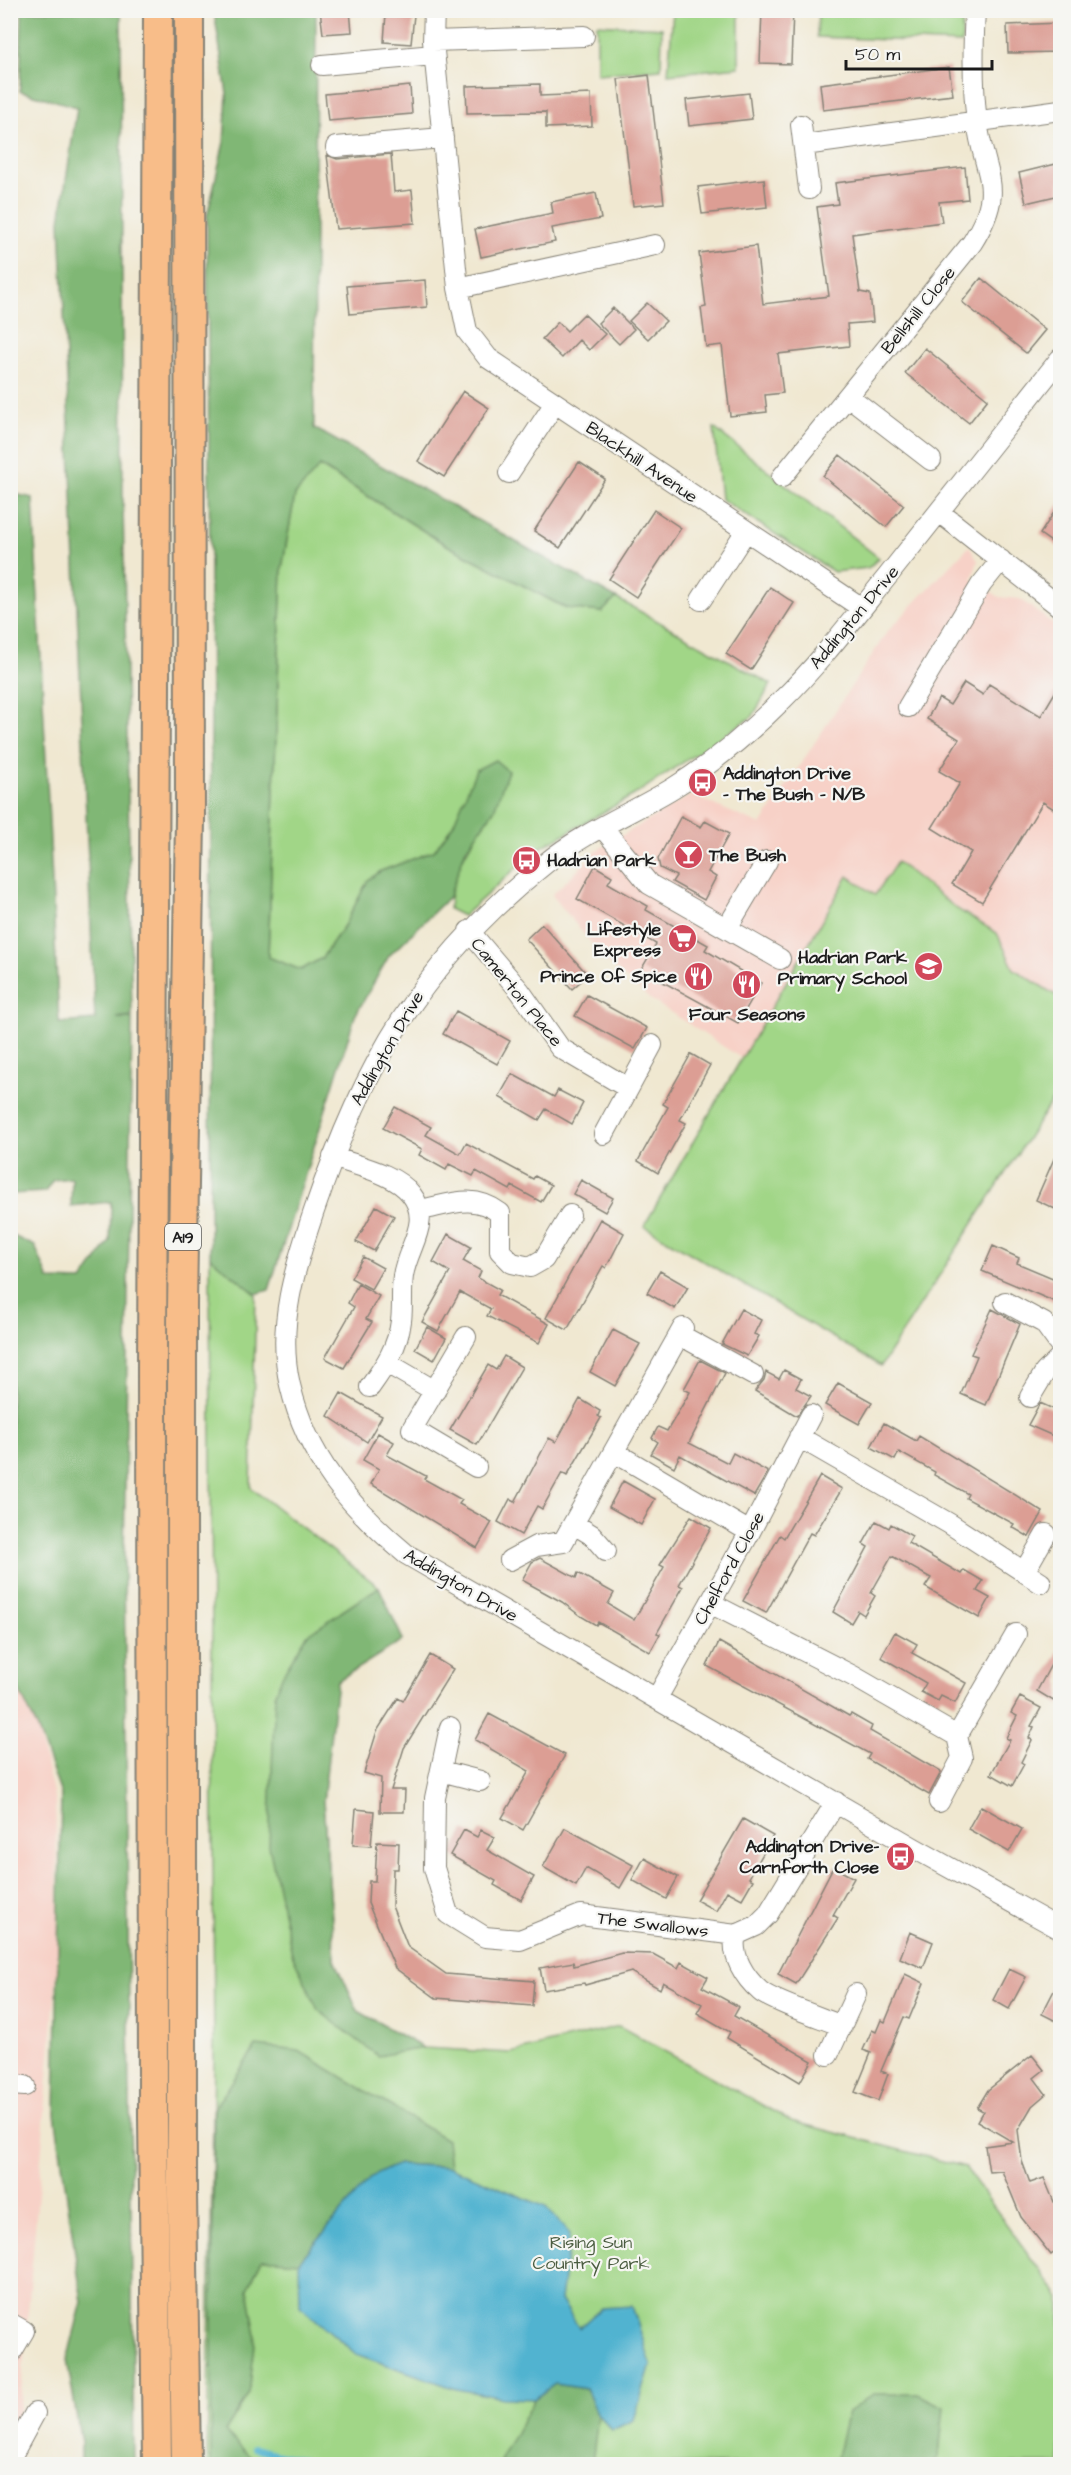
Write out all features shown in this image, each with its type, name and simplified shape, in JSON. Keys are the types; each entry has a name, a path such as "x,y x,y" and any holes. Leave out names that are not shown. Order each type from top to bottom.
{"highway":[{"name":"A19","path":"157,2464 153,2116 152,1357 158,10"},
{"name":"A19","path":"186,2464 182,2194 182,1305 190,819 189,10"}],"street":[{"name":"Blackhill Avenue","path":"434,10 434,48 458,288 467,331 488,358 862,608"},
{"name":"Bellshill Close","path":"782,477 972,243 988,214 991,185 977,121 973,48 975,10"},
{"path":"322,65 434,48 584,36"},
{"path":"804,145 1060,110"},
{"path":"801,125 809,189"},
{"path":"336,147 443,138"},
{"path":"458,288 655,245"},
{"name":"Addington Drive","path":"1060,359 862,608 782,700 731,745 674,788 549,860 469,931 425,984 396,1025 350,1113 293,1277 285,1329 289,1381 302,1427 334,1483 363,1518 406,1554 1060,1929"},
{"path":"848,396 931,460"},
{"path":"509,473 555,403"},
{"path":"939,512 1060,607"},
{"path":"701,600 746,531"},
{"path":"908,707 981,585 1000,560"},
{"path":"603,828 649,884 780,959"},
{"path":"727,928 767,861"},
{"name":"Camerton Place","path":"469,931 520,991 560,1048 628,1088"},
{"path":"604,1134 652,1045"},
{"path":"333,1157 390,1178 410,1192 421,1210 419,1229 403,1274 401,1321 397,1342 387,1363 370,1387"},
{"path":"421,1210 468,1201 485,1203 500,1213 500,1251 512,1263 530,1267 544,1259 570,1215"},
{"path":"1005,1302 1044,1323 1060,1344"},
{"path":"510,1560 536,1546 563,1542 681,1332 753,1375"},
{"path":"466,1337 412,1430 477,1467"},
{"path":"1030,1397 1045,1372 1060,1358"},
{"path":"387,1363 435,1391"},
{"name":"Chelford Close","path":"657,1698 750,1532 811,1415"},
{"path":"799,1437 950,1524 1041,1583"},
{"path":"614,1452 750,1532"},
{"path":"574,1524 592,1535 606,1551"},
{"path":"1024,1572 1046,1534"},
{"path":"710,1603 853,1676 957,1736"},
{"path":"939,1802 962,1758 957,1736 1016,1634"},
{"name":"The Swallows","path":"450,1727 435,1798 434,1868 448,1914 485,1936 520,1940 581,1915 736,1935"},
{"path":"441,1771 480,1781"},
{"path":"836,1802 768,1914 756,1926 736,1935 732,1947 740,1964 761,1992 842,2026"},
{"path":"828,2055 856,1994"},
{"path":"10,2323 24,2331 10,2355"},
{"path":"10,2459 35,2413"}],"shaded area":[{"name":"Hadrian Park Primary School","path":"969,546 978,561 972,579 999,597 1020,599 1060,629 1060,1088 881,1366 644,1226 741,1058 650,999 607,962 552,895 599,849 691,795 761,825 887,632"},
{"path":"10,1672 37,1727 55,1801 59,1948 15,2464 10,2464"}],"green space":[{"path":"22,11 121,11 123,502 132,1016 117,1018 132,1018 124,1560 134,2464 81,2464 81,2442 67,2360 82,2302 55,2114 61,1794 37,1727 10,1672 11,1235 35,1246 49,1280 82,1281 110,1241 111,1202 71,1206 72,1178 53,1180 45,1192 11,1194 10,498 15,494 33,498 59,1023 95,1020 60,221 77,107 20,91"},
{"path":"214,11 316,11 314,428 616,598 602,612 566,608 443,543 320,466 295,495 282,568 268,957 301,970 322,958 344,926 368,880 381,871 434,851 453,825 476,770 495,760 508,771 494,810 466,849 449,897 389,956 355,1016 269,1290 256,1294 210,1257 211,710 207,216 224,142 227,94"},
{"path":"673,11 739,11 739,67 668,74"},
{"path":"818,11 962,11 962,43 817,37"},
{"path":"597,24 662,28 661,69 597,74"},
{"path":"714,428 879,558 868,568 834,572 721,499"},
{"path":"319,466 443,543 565,608 602,612 616,598 771,684 753,716 634,795 536,850 463,916 449,909 454,882 464,856 494,810 477,770 453,825 434,851 381,871 322,958 301,970 268,957 282,568 295,495"},
{"name":"Hadrian Park Primary School","path":"897,862 957,909 997,933 1014,969 1060,998 1060,1088 881,1366 644,1226 848,876 875,895"},
{"name":"Rising Sun Country Park","path":"210,1257 256,1294 251,1488 379,1587 341,1612 323,1801 335,1960 358,2011 423,2048 511,2053 619,2026 791,2121 965,2167 1060,2298 1060,2464 207,2464 214,2058"},
{"path":"379,1587 403,1640 337,1681 323,1801 335,1960 358,2011 423,2048 378,2056 318,2010 292,1954 269,1846 275,1693 283,1674 307,1635"},
{"path":"256,2046 299,2051 447,2140 450,2167 398,2164 354,2197 299,2262 262,2259 248,2289 256,2335 249,2394 225,2432 257,2464 211,2464 214,2109"},
{"path":"555,2384 586,2389 598,2415 592,2464 499,2464 534,2399"},
{"path":"873,2394 918,2394 944,2407 939,2455 934,2464 835,2464 848,2412"}],"water":[{"path":"398,2164 450,2167 546,2207 570,2234 561,2300 579,2328 601,2308 632,2306 651,2364 634,2420 612,2430 598,2415 586,2389 555,2384 534,2399 503,2398 456,2389 356,2354 300,2306 299,2262 371,2177"}],"building":[{"path":"320,10 350,10 352,32 323,34"},
{"path":"762,10 793,10 791,64 760,63"},
{"path":"386,13 414,15 411,44 384,42"},
{"path":"1060,23 1060,52 1008,53 1007,25"},
{"path":"949,67 953,95 823,110 820,84"},
{"path":"649,75 664,203 633,206 618,79"},
{"path":"540,84 540,96 591,94 592,126 546,128 546,112 467,113 466,86"},
{"path":"410,86 412,114 328,121 325,94"},
{"path":"749,93 752,119 689,126 686,100"},
{"path":"391,154 394,192 412,190 415,223 336,229 327,155 337,159"},
{"path":"1060,163 1060,195 1026,203 1019,173"},
{"path":"965,167 968,199 939,202 942,222 852,234 860,292 870,294 873,322 847,324 849,346 778,354 783,393 765,395 767,412 730,416 722,345 706,347 701,308 706,307 699,253 756,246 763,304 829,296 817,207 838,204 835,183"},
{"path":"764,179 767,207 702,214 698,187"},
{"path":"596,193 601,219 552,228 555,242 481,257 475,229 553,213 551,202"},
{"path":"981,278 1045,330 1026,353 962,302"},
{"path":"425,280 427,307 350,314 347,286"},
{"path":"647,303 666,321 648,339 629,321"},
{"path":"613,308 634,329 619,344 598,323"},
{"path":"584,314 605,334 589,350 579,340 562,358 542,339 558,322 567,331"},
{"path":"925,348 988,399 969,423 905,373"},
{"path":"463,391 489,408 444,477 418,461"},
{"path":"840,455 904,505 886,527 823,476"},
{"path":"579,462 605,479 560,548 534,531"},
{"path":"1060,503 1060,548 1040,534"},
{"path":"654,510 681,528 636,597 609,579"},
{"path":"770,587 794,603 751,670 726,654"},
{"path":"964,683 983,695 989,684 1041,716 1060,684 1060,813 1043,802 982,902 952,884 971,852 932,828 960,783 939,771 959,739 927,719 939,698 950,705"},
{"name":"The Bush","path":"681,816 701,827 705,821 729,834 708,872 716,877 704,900 672,882 676,876 660,868 658,859"},
{"path":"595,866 612,876 608,883 648,906 646,910 708,945 705,950 761,983 738,1023 641,970 656,944 577,899"},
{"path":"542,924 588,975 572,989 526,939"},
{"path":"587,995 647,1028 635,1049 575,1016"},
{"path":"456,1011 510,1041 497,1064 443,1034"},
{"path":"691,1054 710,1065 680,1120 686,1123 658,1173 638,1161 668,1107 663,1104"},
{"path":"512,1074 554,1097 558,1090 583,1103 572,1124 546,1109 539,1120 499,1097"},
{"path":"395,1107 431,1127 426,1135 460,1154 466,1143 533,1179 535,1176 551,1185 541,1202 512,1186 510,1190 476,1171 473,1176 449,1164 446,1170 419,1155 422,1149 383,1128"},
{"path":"1060,1145 1060,1196 1055,1209 1036,1200"},
{"path":"581,1180 613,1198 605,1212 573,1194"},
{"path":"376,1206 394,1216 374,1251 356,1242"},
{"path":"600,1219 624,1233 606,1268 603,1266 567,1330 546,1318"},
{"path":"448,1234 471,1247 463,1261 481,1271 478,1278 500,1290 497,1295 549,1324 539,1343 487,1316 491,1309 460,1292 438,1331 422,1322 450,1272 433,1262"},
{"path":"993,1246 1019,1258 1017,1263 1060,1281 1060,1304 982,1271"},
{"path":"363,1257 383,1268 371,1289 351,1278"},
{"path":"660,1271 688,1287 675,1309 647,1293"},
{"path":"358,1284 379,1296 366,1319 372,1322 344,1368 325,1358 354,1307 348,1303"},
{"path":"741,1309 761,1320 754,1334 759,1336 747,1356 722,1344"},
{"path":"992,1309 1020,1324 986,1405 961,1394 977,1356 971,1354"},
{"path":"427,1327 446,1338 434,1360 415,1349"},
{"path":"613,1330 640,1344 615,1386 590,1372"},
{"path":"504,1356 522,1367 477,1445 450,1430 488,1365 496,1370"},
{"path":"700,1360 725,1373 689,1443 728,1463 733,1453 768,1472 754,1496 680,1455 674,1467 651,1454 658,1442 652,1438 658,1427 667,1431 690,1392 684,1389"},
{"path":"784,1370 801,1379 796,1388 811,1396 797,1416 755,1391 764,1380 766,1372 779,1379"},
{"path":"838,1383 872,1402 859,1424 825,1405"},
{"path":"341,1393 382,1416 367,1442 328,1416"},
{"path":"580,1399 600,1411 598,1416 601,1418 567,1476 562,1473 542,1509 537,1506 521,1535 498,1522 510,1499 515,1502 549,1438 556,1442"},
{"path":"1040,1403 1060,1412 1060,1439 1028,1425"},
{"path":"884,1423 916,1441 919,1436 1043,1512 1029,1537 1012,1527 1014,1524 966,1498 968,1494 934,1475 935,1472 899,1452 895,1460 871,1447"},
{"path":"378,1433 394,1442 387,1455 426,1476 424,1479 462,1500 459,1504 492,1522 477,1548 371,1484 379,1469 363,1460"},
{"path":"820,1476 842,1489 814,1535 810,1533 766,1613 743,1601 780,1535 784,1538"},
{"path":"623,1481 655,1499 641,1525 609,1507"},
{"path":"691,1516 711,1528 679,1585 683,1587 657,1633 660,1634 650,1652 598,1622 596,1625 562,1602 522,1580 532,1562 540,1558 576,1578 578,1573 614,1593 608,1604 634,1620 664,1567 660,1565"},
{"path":"876,1521 889,1528 891,1524 912,1536 908,1543 961,1574 964,1570 983,1581 977,1591 990,1598 979,1618 925,1587 931,1578 892,1556 871,1593 875,1596 864,1615 858,1611 851,1623 833,1612 868,1547 863,1544"},
{"path":"895,1632 917,1644 912,1653 966,1683 955,1703 941,1696 938,1701 921,1692 926,1683 881,1657"},
{"path":"719,1642 849,1716 851,1714 872,1726 870,1731 941,1772 929,1795 867,1759 870,1754 707,1666"},
{"path":"1060,1648 1060,1705 1037,1691"},
{"path":"430,1655 453,1669 404,1748 391,1790 405,1790 404,1812 380,1812 381,1778 364,1773 377,1731 398,1698 403,1701"},
{"path":"1020,1697 1041,1708 1031,1726 1034,1727 1029,1738 1032,1740 1021,1762 1024,1764 1012,1786 991,1774 1010,1740 1006,1738 1017,1716 1011,1713"},
{"path":"489,1714 565,1755 523,1830 502,1818 529,1771 475,1740"},
{"path":"981,1806 1022,1829 1009,1852 968,1829"},
{"path":"356,1809 374,1811 371,1846 353,1845"},
{"path":"743,1819 773,1836 749,1878 753,1880 742,1899 727,1891 716,1911 696,1900"},
{"path":"565,1828 633,1865 620,1888 586,1868 576,1886 543,1867"},
{"path":"464,1830 477,1837 481,1830 495,1837 487,1850 534,1877 521,1900 494,1885 496,1881 450,1855"},
{"path":"377,1842 399,1843 398,1869 393,1869 392,1906 408,1947 446,1974 534,1981 532,2006 436,1998 395,1968 368,1903 369,1881 375,1881"},
{"path":"644,1858 678,1877 666,1899 632,1880"},
{"path":"833,1867 854,1878 833,1915 838,1918 796,1984 778,1974"},
{"path":"910,1932 933,1942 923,1968 900,1958"},
{"path":"622,1953 653,1954 678,1968 681,1962 708,1977 702,1987 739,2007 734,2016 812,2061 800,2082 727,2038 730,2032 697,2013 702,2004 663,1982 660,1989 631,1972 585,1985 584,1983 544,1990 540,1968 573,1962 574,1966"},
{"path":"1009,1969 1026,1977 1009,2009 993,2000"},
{"path":"905,1974 924,1983 909,2019 904,2017 881,2071 888,2074 878,2101 855,2092 871,2053 863,2050 872,2030 876,2032 881,2020 885,2022"},
{"path":"1060,1979 1060,2023 1042,2014"},
{"path":"1032,2055 1044,2070 1034,2078 1046,2094 1032,2106 1018,2130 1022,2161 1030,2183 1044,2178 1054,2202 1060,2196 1060,2248 1051,2255 1021,2217 1002,2171 989,2172 985,2146 1013,2142 977,2121 983,2111 977,2108 988,2090"}],"waterway":[{"path":"254,2448 317,2464"}],"place":[{"name":"Addington Drive - The Bush - N/B","path":"702,783"},
{"name":"The Bush","path":"688,855"},
{"name":"Hadrian Park","path":"526,860"},
{"name":"Lifestyle Express","path":"682,939"},
{"name":"Hadrian Park Primary School","path":"928,967"},
{"name":"Prince Of Spice","path":"698,976"},
{"name":"Four Seasons","path":"747,985"},
{"name":"Addington Drive- Carnforth Close","path":"900,1856"}]}
